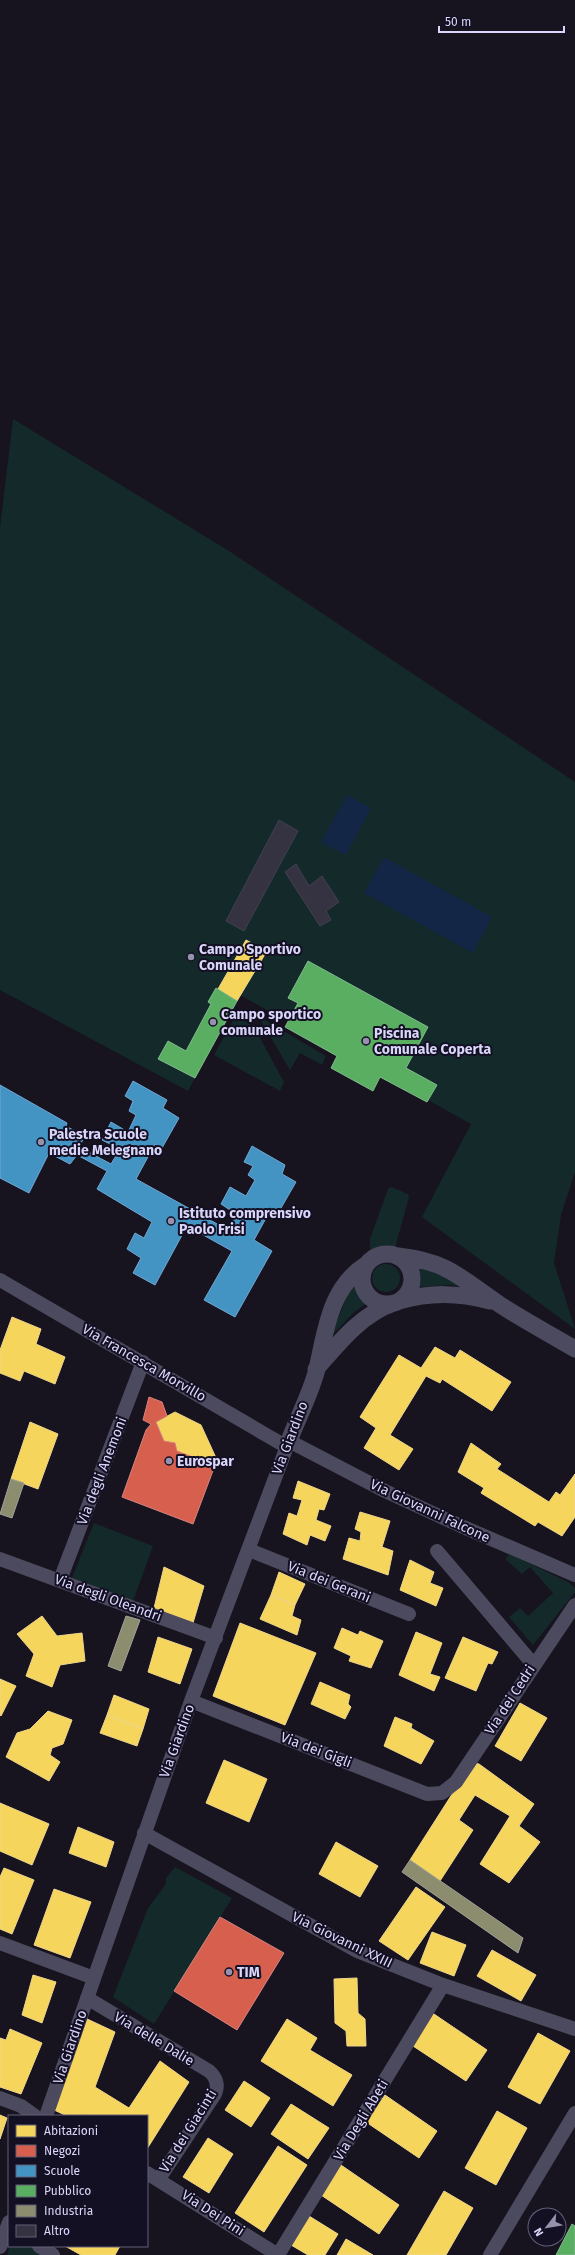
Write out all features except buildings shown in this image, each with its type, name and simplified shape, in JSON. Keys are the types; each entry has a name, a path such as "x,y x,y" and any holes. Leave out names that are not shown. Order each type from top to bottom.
{"street":[{"name":"Via Giardino","path":"46,2115 191,1701 316,1370 325,1328 341,1288 349,1276 366,1264 382,1256 398,1256 426,1260 444,1266 468,1280 498,1303 575,1349"},
{"name":"Via Giardino","path":"366,1264 362,1279 367,1294 381,1303 396,1302 410,1290 412,1282 409,1266 398,1256"},
{"name":"Via Francesca Morvillo","path":"0,1282 288,1444"},
{"name":"Via Giardino","path":"316,1370 361,1321 384,1306 417,1296 441,1294 466,1296 498,1303"},
{"name":"Via degli Anemoni","path":"60,1580 143,1362"},
{"name":"Via Giovanni Falcone","path":"288,1444 385,1491 575,1575"},
{"name":"Via dei Gerani","path":"248,1550 409,1614"},
{"path":"437,1550 533,1664"},
{"name":"Via degli Oleandri","path":"0,1559 216,1638"},
{"name":"Via dei Cedri","path":"442,1794 456,1782 533,1664 575,1605"},
{"name":"Via dei Gigli","path":"191,1701 427,1794 442,1794"},
{"name":"Via Giovanni XXIII","path":"144,1833 342,1944 443,1985 575,2029"},
{"path":"0,1943 94,1978"},
{"name":"Via Degli Abeti","path":"278,2255 443,1985"},
{"name":"Via delle Dalie","path":"87,1998 209,2071 217,2084"},
{"name":"Via dei Giacinti","path":"153,2176 215,2094 217,2084"},
{"path":"0,2098 21,2106 34,2115"},
{"path":"490,2255 575,2113"},
{"name":"Via Dei Pini","path":"153,2176 278,2255"},
{"path":"0,2247 8,2227"},
{"path":"41,2247 53,2255"}],"green space":[{"path":"13,419 229,551 575,782 575,1172 561,1215 554,1263 575,1329 422,1217 471,1124 240,995 188,1091 0,990 0,528"},
{"path":"236,1015 254,1027 284,1082 280,1091 214,1055"},
{"path":"258,1016 326,1056 322,1065 300,1053 290,1070"},
{"path":"391,1187 408,1194 409,1197 395,1248 380,1249 370,1253 370,1239 388,1189"},
{"path":"419,1261 472,1289 451,1285 419,1287 416,1266"},
{"path":"386,1264 396,1268 400,1278 396,1288 386,1292 376,1288 372,1278 376,1268"},
{"path":"356,1284 367,1303 353,1313 330,1338 349,1291"},
{"path":"94,1523 153,1546 133,1601 72,1578"},
{"path":"510,1554 568,1582 575,1588 575,1592 533,1645 509,1617 520,1608 528,1616 553,1593 530,1567 522,1574 506,1560 507,1556"},
{"path":"175,1867 232,1898 154,2024 113,1997 148,1908 166,1884 166,1878"},
{"path":"10,2247 41,2247 53,2255 7,2255"}],"water":[{"path":"347,795 371,808 346,855 321,842"},
{"path":"384,857 492,917 473,953 364,893"}],"place":[{"name":"Campo Sportivo Comunale","path":"191,957"},
{"name":"Campo sportico comunale","path":"213,1022"},
{"name":"Piscina Comunale Coperta","path":"366,1041"},
{"name":"Palestra Scuole medie Melegnano","path":"41,1142"},
{"name":"Istituto comprensivo Paolo Frisi","path":"171,1221"},
{"name":"Eurospar","path":"169,1461"},
{"name":"TIM","path":"229,1972"}]}
